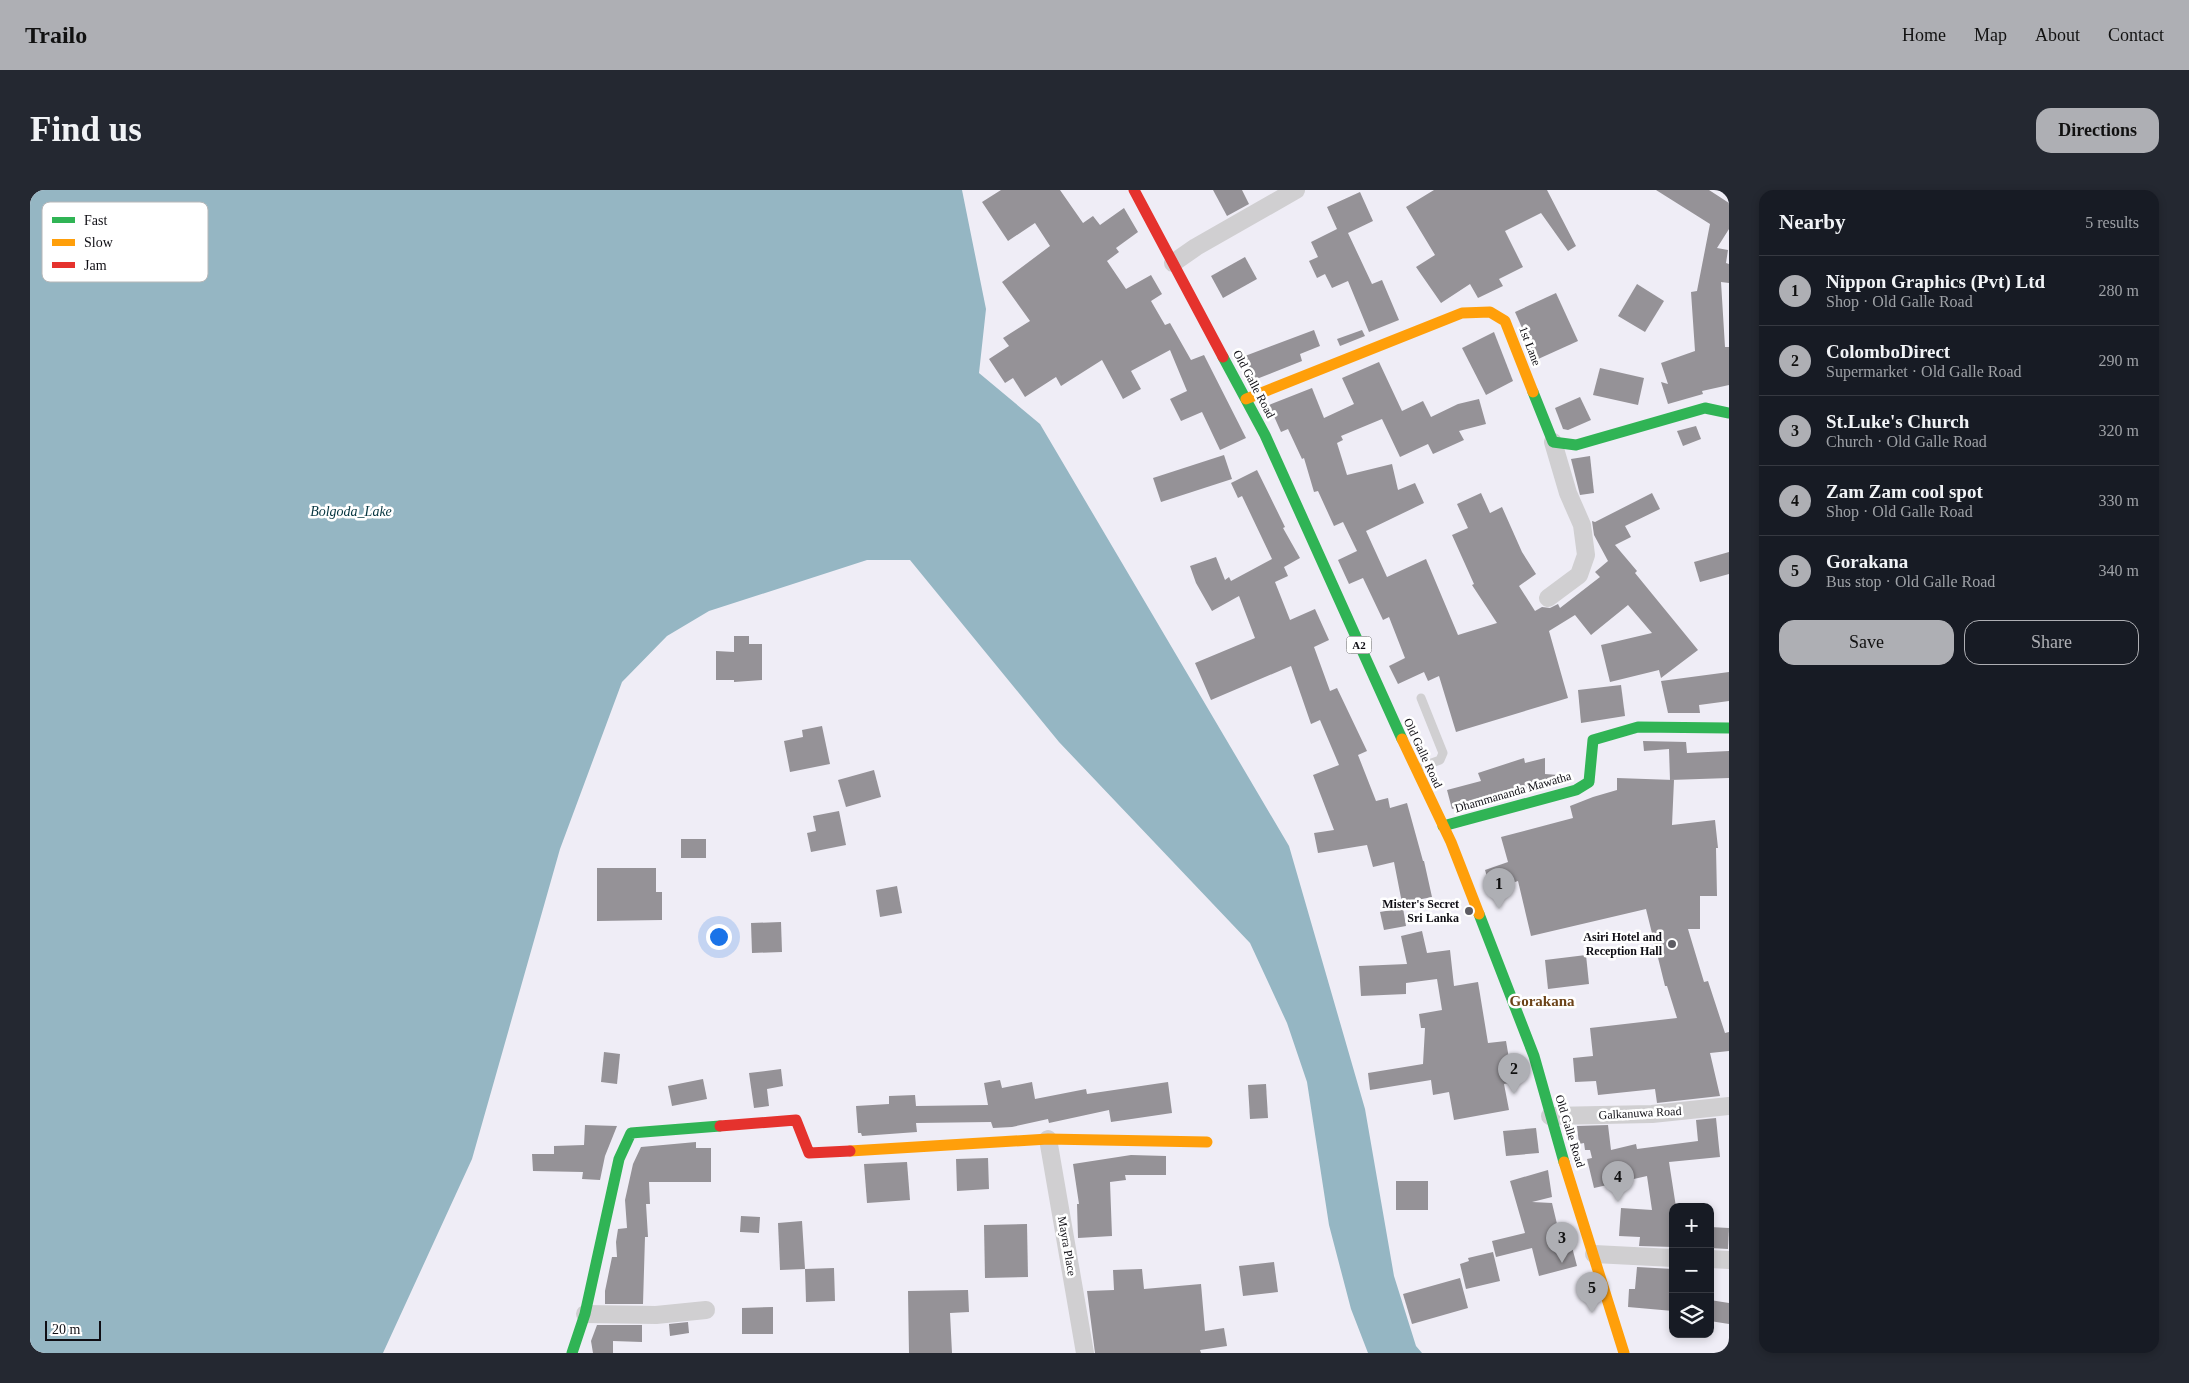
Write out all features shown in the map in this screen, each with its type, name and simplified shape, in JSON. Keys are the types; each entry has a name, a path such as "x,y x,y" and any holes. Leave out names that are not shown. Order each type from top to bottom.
{"main road":[{"name":"Old Galle Road","path":"1134,190 1270,444 1414,769 1443,826 1534,1056 1550,1116 1624,1353"},
{"name":"1st Lane","path":"1246,400 1462,313 1490,312 1505,321 1552,442"},
{"path":"1552,442 1576,445 1705,408 1729,413"},
{"name":"Dhammananda Mawatha","path":"1443,826 1576,790 1589,782 1593,740 1638,727 1729,728"},
{"path":"572,1353 585,1314 619,1159 631,1133 796,1120 809,1153 1048,1139 1207,1142"}],"street":[{"path":"1173,263 1196,247 1296,190"},
{"path":"1548,598 1579,575 1586,556 1582,525 1568,493 1552,442"},
{"name":"Galkanuwa Road","path":"1550,1116 1652,1114 1729,1106"},
{"name":"Mayra Place","path":"1048,1139 1085,1353"},
{"path":"1594,1254 1669,1258"},
{"path":"1714,1260 1729,1260"},
{"path":"585,1314 656,1315 706,1310"}],"lane":[{"path":"1414,769 1440,760 1443,753 1421,698"}],"water":[{"name":"Bolgoda_Lake","path":"30,190 962,190 986,309 979,373 1040,424 1289,846 1365,1109 1394,1276 1416,1346 1422,1353 1368,1353 1351,1309 1329,1225 1307,1082 1287,1023 1250,943 1059,742 910,560 867,560 709,611 667,636 622,682 560,849 472,1159 383,1353 30,1353"}],"building":[{"path":"1001,190 1060,190 1083,223 1093,216 1100,225 1124,208 1138,232 1116,248 1119,252 1107,261 1126,289 1151,275 1162,294 1151,301 1165,325 1170,323 1191,360 1204,355 1246,438 1220,450 1202,412 1181,421 1170,399 1187,391 1170,350 1131,371 1141,389 1123,399 1102,360 1061,386 1056,377 1025,397 1013,378 1005,383 989,359 1009,346 1003,338 1030,321 1002,282 1050,246 1035,223 1008,241 982,202"},
{"path":"1213,190 1242,190 1249,204 1227,216"},
{"path":"1434,190 1547,190 1576,246 1568,251 1541,213 1505,231 1523,267 1499,279 1503,286 1478,298 1470,284 1441,303 1416,267 1435,255 1406,207"},
{"path":"1656,190 1709,190 1729,203 1729,229 1717,248 1728,250 1726,263 1729,264 1729,283 1721,282 1725,347 1729,347 1729,385 1702,391 1703,394 1668,404 1661,382 1668,384 1661,363 1695,351 1691,292 1697,291 1710,224"},
{"path":"1360,192 1373,221 1348,233 1372,284 1382,280 1399,320 1369,332 1348,281 1332,288 1325,274 1317,278 1309,261 1318,257 1311,242 1337,229 1327,207"},
{"path":"1245,257 1257,279 1223,298 1211,276"},
{"path":"1637,284 1664,301 1645,332 1618,316"},
{"path":"1556,293 1578,341 1536,360 1515,312"},
{"path":"1314,330 1320,346 1300,354 1302,361 1254,380 1245,356"},
{"path":"1362,330 1365,336 1340,346 1337,339"},
{"path":"1494,332 1513,381 1486,395 1462,348"},
{"path":"1379,362 1402,411 1423,401 1431,417 1458,404 1479,399 1486,424 1459,431 1464,440 1433,454 1428,444 1400,457 1382,419 1341,436 1343,440 1337,443 1347,475 1392,464 1398,490 1415,483 1424,503 1366,531 1387,577 1426,559 1458,635 1497,623 1472,585 1474,584 1452,535 1468,528 1457,504 1481,493 1490,513 1502,507 1522,552 1536,574 1519,586 1535,611 1542,607 1550,608 1558,604 1560,608 1600,577 1595,572 1608,561 1594,535 1592,521 1595,522 1652,493 1660,509 1625,526 1631,537 1615,545 1637,571 1635,573 1698,650 1661,678 1659,670 1610,682 1601,645 1652,633 1628,605 1591,635 1575,615 1549,631 1568,698 1456,732 1439,676 1428,681 1424,672 1398,684 1389,666 1405,658 1389,617 1383,620 1363,578 1349,584 1338,560 1357,551 1343,522 1334,526 1318,491 1314,492 1304,458 1302,459 1288,429 1281,432 1269,405 1312,388 1324,418 1354,404 1342,378"},
{"path":"1600,368 1644,378 1638,405 1593,395"},
{"path":"1580,397 1591,420 1568,430 1563,429 1555,408"},
{"path":"1696,426 1701,439 1683,446 1677,431"},
{"path":"1224,455 1232,479 1161,502 1153,478"},
{"path":"1590,456 1594,493 1580,495 1571,459"},
{"path":"1257,470 1285,527 1283,528 1300,558 1284,567 1288,576 1275,582 1290,620 1315,609 1329,640 1314,647 1330,691 1337,688 1367,751 1358,755 1376,801 1388,798 1390,808 1407,803 1424,861 1432,897 1402,903 1394,862 1373,867 1367,845 1318,853 1314,833 1334,830 1313,775 1339,765 1320,720 1311,724 1291,666 1211,700 1195,663 1255,638 1239,596 1212,611 1196,583 1190,566 1216,557 1225,580 1229,577 1231,581 1272,559 1242,496 1238,498 1231,483"},
{"path":"1729,552 1729,574 1700,582 1694,562"},
{"path":"734,636 749,636 749,644 762,644 762,680 734,682 734,680 716,680 716,651 734,652"},
{"path":"1729,672 1729,701 1699,705 1700,713 1668,713 1661,681"},
{"path":"1621,685 1625,716 1581,723 1578,690"},
{"path":"822,726 830,764 790,772 784,741 803,737 802,730"},
{"path":"1643,741 1686,742 1687,753 1729,751 1729,778 1670,780 1669,749 1644,751"},
{"path":"1524,758 1525,763 1545,758 1545,774 1572,776 1452,809 1447,790 1481,781 1478,773"},
{"path":"874,770 881,797 846,807 838,780"},
{"path":"1617,778 1674,780 1672,825 1715,820 1718,848 1716,848 1717,896 1700,896 1700,929 1688,929 1704,982 1708,981 1725,1033 1729,1032 1729,1051 1710,1053 1720,1096 1657,1103 1655,1089 1598,1095 1596,1081 1575,1082 1573,1058 1593,1056 1590,1028 1677,1018 1667,986 1665,986 1646,909 1531,936 1518,881 1491,890 1485,870 1508,862 1501,837 1573,818 1570,806 1617,790"},
{"path":"839,811 846,845 811,852 807,833 816,831 813,816"},
{"path":"681,839 706,839 706,858 681,858"},
{"path":"597,868 656,868 656,892 662,892 662,920 597,921"},
{"path":"897,886 902,913 880,917 876,890"},
{"path":"1403,908 1406,926 1384,930 1380,912"},
{"path":"781,922 782,952 752,953 751,923"},
{"path":"1422,931 1427,953 1450,950 1454,986 1478,982 1488,1043 1506,1041 1513,1082 1504,1084 1509,1110 1454,1120 1449,1092 1433,1095 1431,1080 1370,1090 1368,1073 1423,1064 1425,1028 1421,1028 1419,1014 1442,1010 1437,979 1406,983 1406,994 1361,996 1359,966 1407,964 1401,936"},
{"path":"1586,955 1589,984 1548,989 1545,960"},
{"path":"604,1052 620,1054 617,1084 601,1082"},
{"path":"781,1069 783,1086 767,1089 769,1106 754,1108 749,1073"},
{"path":"703,1079 707,1099 672,1106 668,1086"},
{"path":"1000,1080 1002,1088 1032,1082 1035,1099 1086,1089 1087,1094 1168,1082 1172,1113 1111,1122 1109,1110 1049,1123 1048,1119 1012,1127 993,1128 991,1122 916,1123 917,1132 862,1136 861,1133 858,1133 856,1106 889,1104 889,1096 915,1095 916,1106 988,1105 984,1083"},
{"path":"1266,1084 1268,1118 1250,1119 1248,1085"},
{"path":"1716,1118 1720,1157 1669,1162 1675,1203 1669,1203 1669,1247 1639,1246 1640,1237 1619,1236 1621,1208 1652,1210 1647,1176 1594,1188 1587,1159 1592,1158 1590,1150 1585,1150 1584,1143 1579,1144 1577,1126 1608,1125 1611,1150 1636,1144 1637,1149 1698,1141 1696,1120"},
{"path":"585,1125 617,1126 605,1156 600,1180 582,1179 583,1172 533,1171 532,1154 554,1154 554,1146 584,1145"},
{"path":"1536,1128 1539,1153 1506,1156 1503,1131"},
{"path":"696,1142 696,1148 711,1148 711,1182 649,1182 650,1204 646,1204 648,1237 645,1237 643,1304 605,1304 605,1291 612,1257 617,1257 616,1242 618,1229 627,1228 625,1200 633,1164 641,1147"},
{"path":"1131,1155 1166,1156 1166,1175 1125,1175 1126,1180 1110,1182 1112,1236 1078,1238 1077,1204 1079,1204 1073,1164"},
{"path":"988,1158 989,1189 957,1191 956,1159"},
{"path":"907,1162 910,1200 867,1203 864,1164"},
{"path":"1548,1170 1552,1197 1532,1202 1552,1203 1563,1249 1572,1247 1577,1266 1539,1276 1532,1248 1496,1257 1492,1241 1525,1233 1510,1181"},
{"path":"1396,1181 1428,1181 1428,1210 1396,1210"},
{"path":"741,1216 760,1217 759,1233 740,1232"},
{"path":"802,1221 805,1269 780,1270 778,1223"},
{"path":"1027,1224 1028,1277 985,1278 984,1225"},
{"path":"1714,1227 1729,1228 1728,1249 1714,1248"},
{"path":"1493,1252 1500,1281 1466,1289 1460,1264 1469,1261 1468,1258"},
{"path":"1274,1262 1278,1292 1243,1296 1239,1266"},
{"path":"1637,1267 1669,1269 1669,1311 1628,1307 1629,1289 1635,1289"},
{"path":"834,1268 835,1301 806,1302 805,1269"},
{"path":"1142,1269 1144,1289 1201,1284 1205,1331 1224,1328 1227,1346 1200,1350 1201,1353 1095,1353 1087,1291 1114,1290 1113,1270"},
{"path":"1460,1278 1468,1308 1412,1324 1403,1294"},
{"path":"968,1290 969,1312 950,1313 952,1353 909,1353 908,1291"},
{"path":"1714,1301 1729,1303 1729,1324 1714,1322"},
{"path":"773,1307 773,1334 742,1334 742,1308"},
{"path":"688,1322 689,1333 670,1336 669,1324"},
{"path":"597,1325 642,1325 642,1342 613,1341 613,1353 593,1353 591,1341"}],"traffic: fast":[{"path":"1223,357 1265,435 1402,739"},
{"path":"1533,392 1553,442 1576,445 1705,408 1729,413"},
{"path":"1443,826 1576,790 1589,782 1593,740 1638,727 1729,728"},
{"path":"1479,914 1534,1056 1564,1162"},
{"path":"572,1353 585,1314 619,1159 631,1133 720,1126"}],"traffic: slow":[{"path":"1246,399 1462,313 1490,312 1505,321 1533,392"},
{"path":"1402,739 1451,842 1479,914"},
{"path":"850,1151 1048,1139 1207,1142"},
{"path":"1564,1162 1624,1353"}],"traffic: jam":[{"path":"1134,190 1223,357"},
{"path":"720,1126 796,1120 809,1153 850,1151"}],"place":[{"name":"Nippon Graphics (Pvt) Ltd","path":"1499,909"},
{"name":"Mister's Secret Sri Lanka","path":"1469,911"},
{"name":"Asiri Hotel and Reception Hall","path":"1672,944"},
{"name":"ColomboDirect","path":"1514,1094"},
{"name":"Zam Zam cool spot","path":"1618,1202"},
{"name":"St.Luke's Church","path":"1562,1263"},
{"name":"Gorakana","path":"1592,1313"}],"district":[{"name":"Gorakana","path":"1542,1001"}]}
